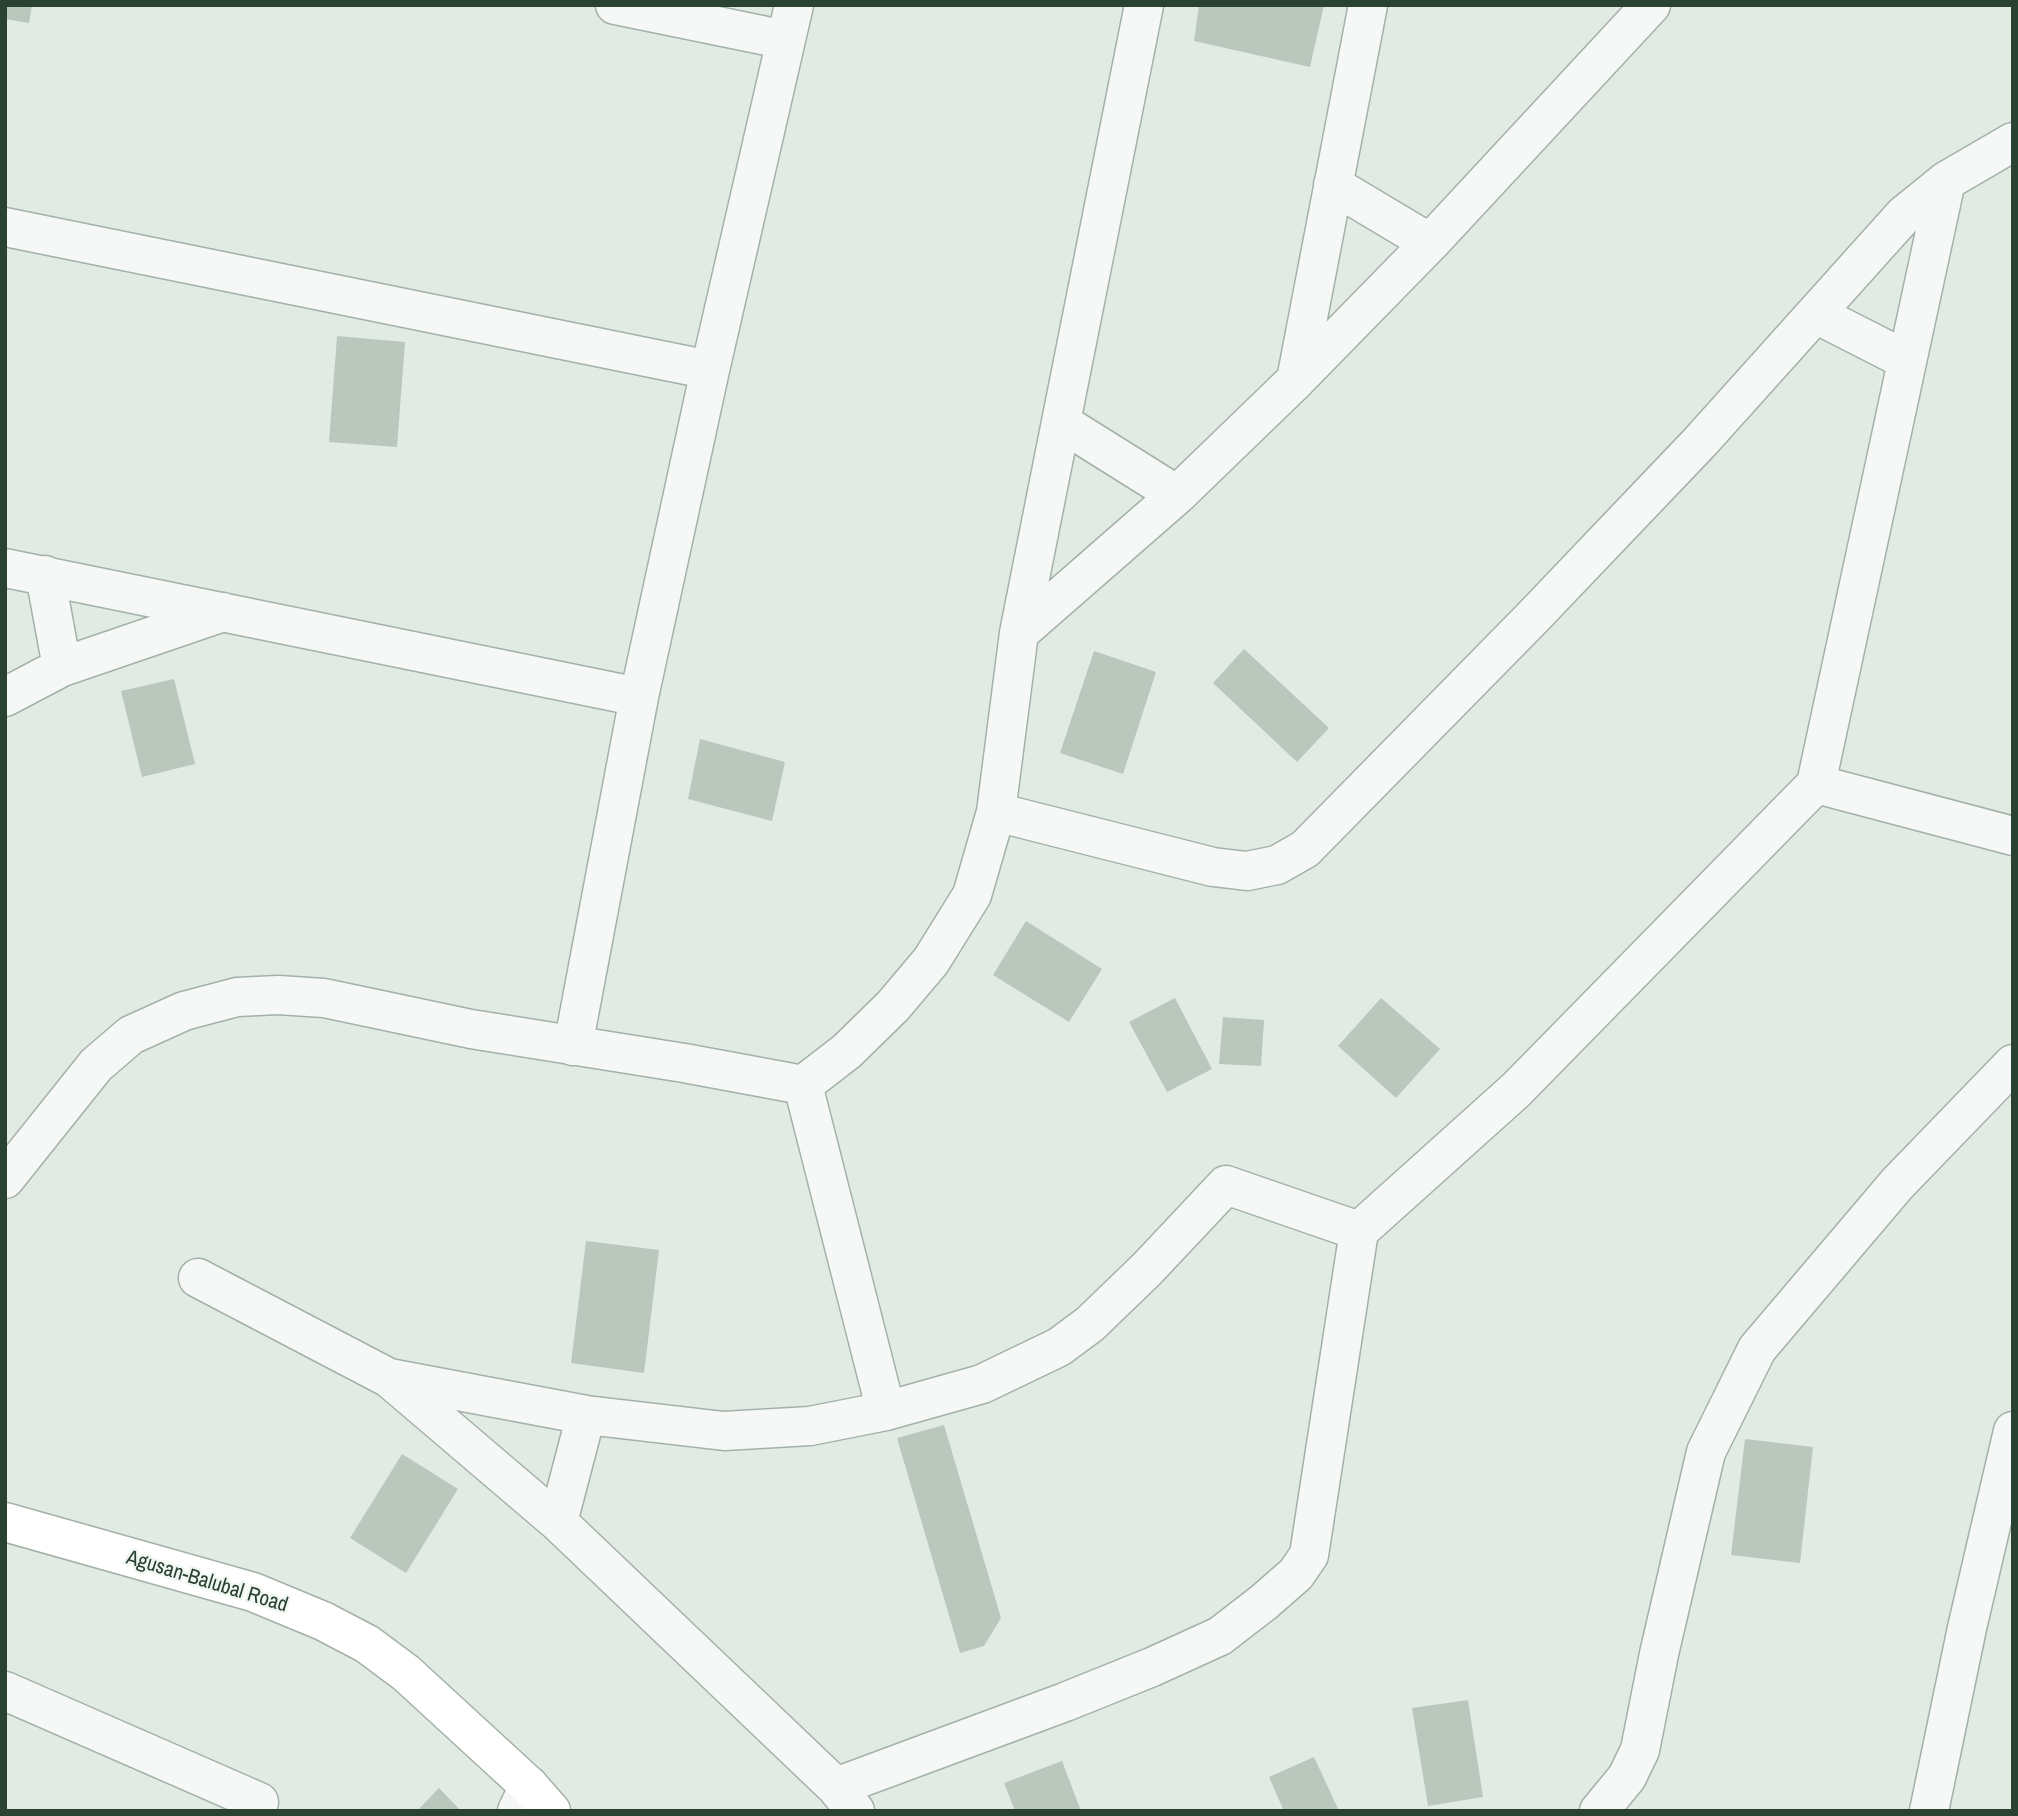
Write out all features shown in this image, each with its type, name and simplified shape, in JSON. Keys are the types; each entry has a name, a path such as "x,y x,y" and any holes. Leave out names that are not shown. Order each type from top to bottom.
{"main road":[{"name":"Agusan-Balubal Road","path":"5,1522 253,1592 324,1621 367,1644 406,1673 532,1802"}],"street":[{"path":"573,1046 639,697 710,370 790,23 615,5"},
{"path":"5,1179 96,1065 131,1035 184,1011 237,997 278,995 324,998 471,1029 803,1085 847,1051 893,1006 931,961 972,895 996,812 1019,633 1144,5"},
{"path":"1296,380 1368,5"},
{"path":"1019,633 1177,495 1296,380 1430,243 1651,5"},
{"path":"996,812 1224,868 1247,871 1278,865 1305,849 1535,616 1700,442 1904,215 1946,181 2013,142"},
{"path":"198,1278 389,1378 558,1522 846,1799 1220,1636 1296,1573 1309,1555 1359,1231 1516,1090 1816,784 1946,181"},
{"path":"1333,184 1430,243"},
{"path":"5,227 710,370"},
{"path":"1815,314 1906,359"},
{"path":"1062,423 1177,495"},
{"path":"5,568 639,697"},
{"path":"45,575 62,667"},
{"path":"5,697 62,667 223,612"},
{"path":"1816,784 2013,835"},
{"path":"803,1085 886,1411"},
{"path":"1599,1811 1626,1777 1640,1750 1706,1452 1757,1349 1897,1184 2004,1088"},
{"path":"389,1378 586,1415 724,1431 810,1426 886,1411 982,1384 1059,1347 1090,1324 1137,1279 1226,1185 1359,1231"},
{"path":"558,1522 586,1415"},
{"path":"1930,1811 1966,1628 2013,1431"},
{"path":"5,1691 258,1802"}],"building":[{"path":"5,5 32,5 29,23 5,19"},
{"path":"1199,5 1324,5 1310,67 1194,41"},
{"path":"337,336 405,342 397,447 329,442"},
{"path":"1244,649 1329,728 1297,762 1213,683"},
{"path":"1094,651 1156,672 1123,774 1060,753"},
{"path":"174,679 195,764 142,777 121,691"},
{"path":"700,739 785,762 772,821 688,799"},
{"path":"1026,921 1102,969 1069,1022 993,975"},
{"path":"1175,998 1212,1069 1167,1092 1129,1022"},
{"path":"1381,998 1440,1049 1396,1098 1338,1046"},
{"path":"1223,1017 1264,1020 1261,1066 1219,1064"},
{"path":"586,1241 659,1250 644,1373 571,1363"},
{"path":"944,1425 1001,1618 984,1646 960,1653 897,1438"},
{"path":"1745,1439 1813,1447 1800,1563 1731,1555"},
{"path":"402,1454 458,1489 406,1573 350,1538"},
{"path":"1468,1700 1483,1797 1428,1806 1412,1708"},
{"path":"1314,1757 1339,1811 1284,1811 1269,1777"},
{"path":"1062,1761 1081,1811 1015,1811 1004,1783"},
{"path":"439,1788 461,1811 417,1811"}]}
